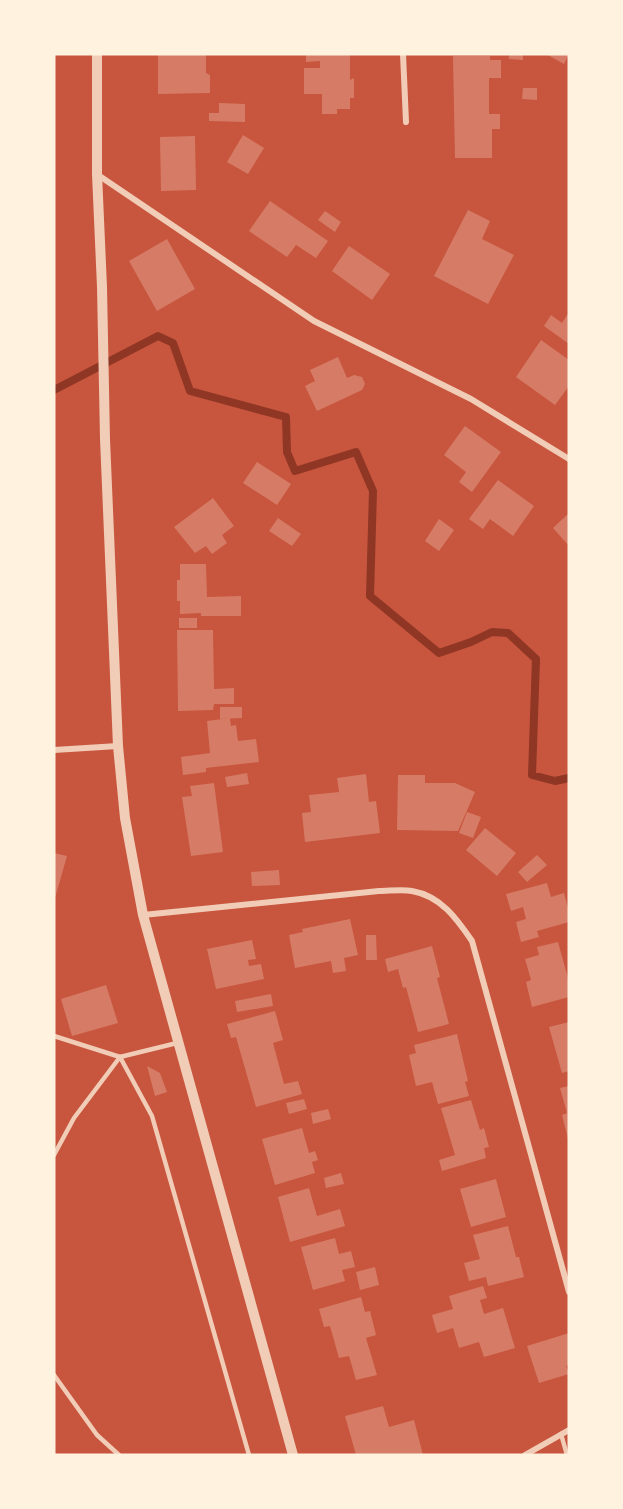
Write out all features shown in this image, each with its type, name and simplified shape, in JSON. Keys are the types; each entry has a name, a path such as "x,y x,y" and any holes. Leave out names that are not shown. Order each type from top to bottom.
{"street":[{"path":"97,54 97,174 105,439 118,746 125,818 143,915 293,1455"},
{"path":"404,54 406,122"},
{"path":"97,174 314,321 471,399 569,459"},
{"path":"54,750 118,746"},
{"path":"143,915 390,891 412,891 437,901 456,917 472,941 569,1292"},
{"path":"525,1455 569,1430"}],"lane":[{"path":"54,1036 120,1057 180,1043"},
{"path":"54,1155 74,1118 120,1057"},
{"path":"120,1057 152,1116 249,1455"},
{"path":"54,1375 97,1435 119,1455"},
{"path":"561,1434 567,1455"}],"building":[{"path":"158,54 206,54 206,73 210,75 210,93 158,94"},
{"path":"306,54 350,54 350,80 354,78 354,98 350,98 350,109 337,109 337,114 322,114 322,94 304,94 304,68 320,68 320,61 306,62"},
{"path":"509,54 523,54 523,60 509,59"},
{"path":"546,54 569,54 564,64"},
{"path":"453,56 490,56 490,60 501,60 501,78 489,78 489,114 500,114 500,129 492,129 492,158 455,158"},
{"path":"523,88 537,88 537,100 522,99"},
{"path":"219,103 245,104 245,122 209,121 209,113 219,113"},
{"path":"243,135 264,148 248,174 227,162"},
{"path":"195,136 196,190 161,191 160,137"},
{"path":"270,201 328,241 316,258 296,245 287,257 249,231"},
{"path":"468,210 490,221 482,239 514,255 488,304 434,276"},
{"path":"325,211 341,222 335,232 318,220"},
{"path":"167,239 195,289 157,311 129,261"},
{"path":"349,246 390,274 372,300 332,271"},
{"path":"569,312 569,344 544,326 551,315 562,323"},
{"path":"541,340 569,360 569,386 555,405 516,377"},
{"path":"338,357 347,378 354,375 362,377 365,384 362,390 317,411 305,386 315,381 310,370"},
{"path":"465,426 501,452 472,492 459,482 466,472 444,455"},
{"path":"257,462 291,484 277,505 243,483"},
{"path":"498,480 534,506 513,536 490,519 483,529 469,519"},
{"path":"213,498 234,526 222,535 227,543 212,554 206,546 195,553 174,527"},
{"path":"569,513 569,546 553,528"},
{"path":"278,518 301,534 292,546 269,531"},
{"path":"439,519 454,530 439,551 425,541"},
{"path":"180,564 206,564 207,597 241,596 241,616 180,614 180,601 177,601 177,580 180,580"},
{"path":"179,618 197,618 197,628 179,628"},
{"path":"177,630 213,630 214,689 234,688 234,704 214,704 213,710 178,711"},
{"path":"220,707 242,707 242,718 220,719"},
{"path":"230,718 231,726 236,725 238,741 256,739 259,762 206,768 206,772 183,775 181,757 210,753 207,721"},
{"path":"247,773 249,784 227,787 225,777"},
{"path":"366,774 369,802 376,801 380,833 305,842 302,813 311,812 309,795 339,792 337,778"},
{"path":"398,775 425,775 425,783 455,783 475,792 458,831 397,830"},
{"path":"214,783 223,852 191,856 182,797 192,796 190,786"},
{"path":"467,812 481,817 473,838 459,833"},
{"path":"485,828 516,853 497,876 466,850"},
{"path":"54,853 67,856 55,898 54,898"},
{"path":"537,855 547,865 527,882 518,872"},
{"path":"279,870 280,885 252,886 251,872"},
{"path":"547,883 551,897 564,893 569,922 537,931 539,937 521,942 516,922 526,919 523,907 511,911 506,894"},
{"path":"350,919 358,955 344,958 346,971 333,973 331,961 295,968 289,935 303,932 302,929"},
{"path":"366,935 376,935 377,960 366,960"},
{"path":"252,940 256,959 248,960 249,966 261,964 264,979 216,989 207,949"},
{"path":"558,942 569,982 569,997 532,1007 526,982 531,980 525,959 539,955 537,947"},
{"path":"432,946 440,977 437,978 449,1024 418,1032 406,987 403,988 398,969 388,972 385,959"},
{"path":"106,985 118,1023 72,1036 61,999"},
{"path":"271,994 273,1006 237,1012 235,1001"},
{"path":"275,1011 283,1040 273,1043 284,1084 298,1081 302,1094 256,1107 236,1037 231,1038 227,1024"},
{"path":"569,1022 569,1071 562,1073 549,1027"},
{"path":"457,1034 468,1081 465,1082 469,1096 438,1104 432,1082 416,1086 409,1055 416,1053 414,1045"},
{"path":"147,1066 160,1073 167,1092 155,1096"},
{"path":"569,1086 568,1139 562,1115 567,1113 560,1088"},
{"path":"304,1099 307,1109 289,1114 286,1103"},
{"path":"471,1100 480,1130 484,1128 489,1147 484,1148 486,1158 442,1171 439,1160 455,1155 441,1108"},
{"path":"328,1109 331,1119 313,1124 311,1113"},
{"path":"302,1128 309,1153 315,1151 318,1160 312,1162 315,1173 275,1185 262,1139"},
{"path":"341,1173 344,1184 326,1188 324,1178"},
{"path":"496,1179 506,1217 471,1227 460,1189"},
{"path":"309,1188 317,1216 340,1209 345,1226 290,1242 278,1197"},
{"path":"508,1226 524,1277 488,1286 486,1277 469,1281 464,1263 480,1259 473,1235"},
{"path":"335,1238 339,1254 351,1251 355,1267 342,1270 345,1281 313,1290 301,1247"},
{"path":"375,1267 379,1285 360,1290 356,1272"},
{"path":"483,1286 487,1298 480,1300 484,1314 503,1308 515,1348 484,1357 479,1342 459,1348 453,1328 437,1333 432,1315 453,1309 449,1296"},
{"path":"361,1297 365,1312 370,1311 376,1335 366,1338 377,1375 356,1380 349,1356 339,1358 330,1326 324,1327 319,1309"},
{"path":"569,1333 569,1365 566,1366 569,1374 539,1383 527,1346"},
{"path":"383,1406 389,1427 414,1420 423,1455 356,1455 345,1416"}],"waterway":[{"path":"54,390 158,336 173,343 190,391 286,417 287,452 295,471 356,452 373,491 370,596 439,653 492,632 508,633 536,659 532,775 555,781 569,778"}]}
